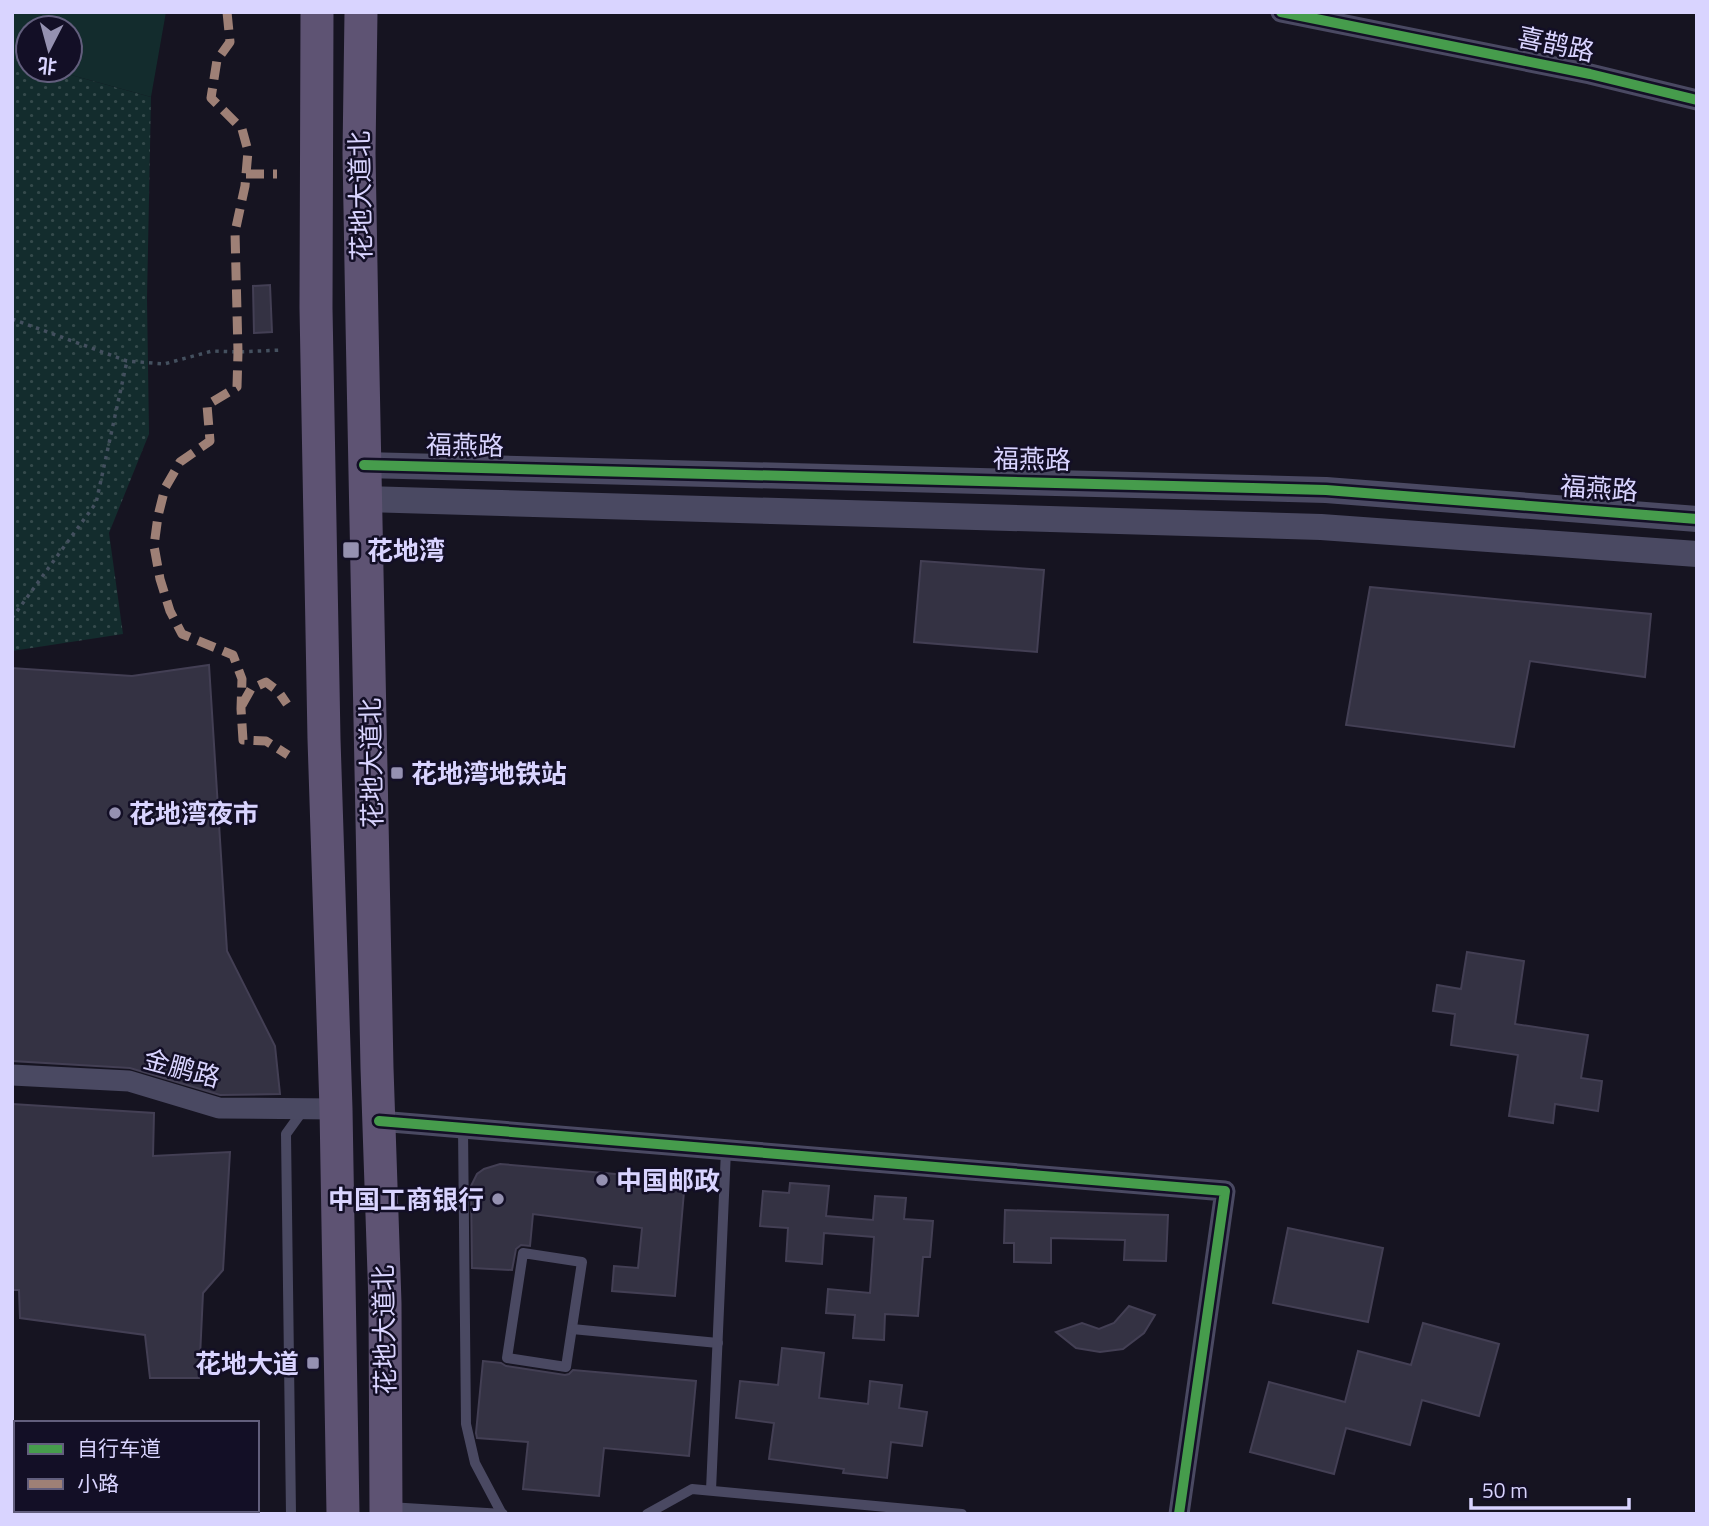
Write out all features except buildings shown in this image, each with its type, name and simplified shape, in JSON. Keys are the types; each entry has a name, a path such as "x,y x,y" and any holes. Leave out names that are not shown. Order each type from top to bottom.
{"main road":[{"name":"花地大道北","path":"317,12 316,308 324,739 320,1109 343,1514"},
{"name":"花地大道北","path":"361,12 359,153 364,465 385,1303 386,1510"}],"street":[{"name":"喜鹊路","path":"1281,12 1590,74 1697,100"},
{"name":"福燕路","path":"364,465 1326,490 1697,519"},
{"path":"365,499 1321,527 1697,554"},
{"name":"金鹏路","path":"12,1075 129,1081 219,1108 320,1109"},
{"path":"379,1121 1225,1191 1178,1514"}],"lane":[{"path":"291,1514 286,1133 320,1109"},
{"path":"386,1510 502,1514 475,1463 466,1424 463,1128"},
{"path":"711,1490 726,1150"},
{"path":"523,1253 582,1262 572,1329 566,1367 507,1358 523,1253"},
{"path":"572,1329 718,1343"},
{"path":"647,1514 692,1489 904,1511 962,1514"}],"path":[{"path":"12,320 127,361 164,364 212,351 281,350"},
{"path":"12,618 96,503 127,361"}],"green space":[{"path":"12,12 166,12 151,97 84,79 84,14 14,14 12,59"},
{"path":"12,59 14,84 84,84 84,79 151,97 147,299 149,434 109,533 123,634 12,651"}],"marked path":[{"path":"227,12 230,42 217,60 211,98 242,129 248,151 245,186 235,232 237,387 207,405 210,441 180,462 165,488 154,546 170,611 182,634 233,655 242,679 243,740 266,741 288,755"},
{"path":"246,174 277,174"},
{"path":"242,705 251,689 266,682 278,691 287,704"}],"cycle path":[{"path":"1281,12 1590,74 1697,100"},
{"path":"364,465 1326,490 1697,519"},
{"path":"379,1121 1225,1191 1179,1514"}],"place":[{"name":"花地湾","path":"351,550"},
{"name":"花地湾地铁站","path":"397,773"},
{"name":"花地湾夜市","path":"115,813"},
{"name":"中国邮政","path":"602,1180"},
{"name":"中国工商银行","path":"498,1199"},
{"name":"花地大道","path":"313,1363"}]}
